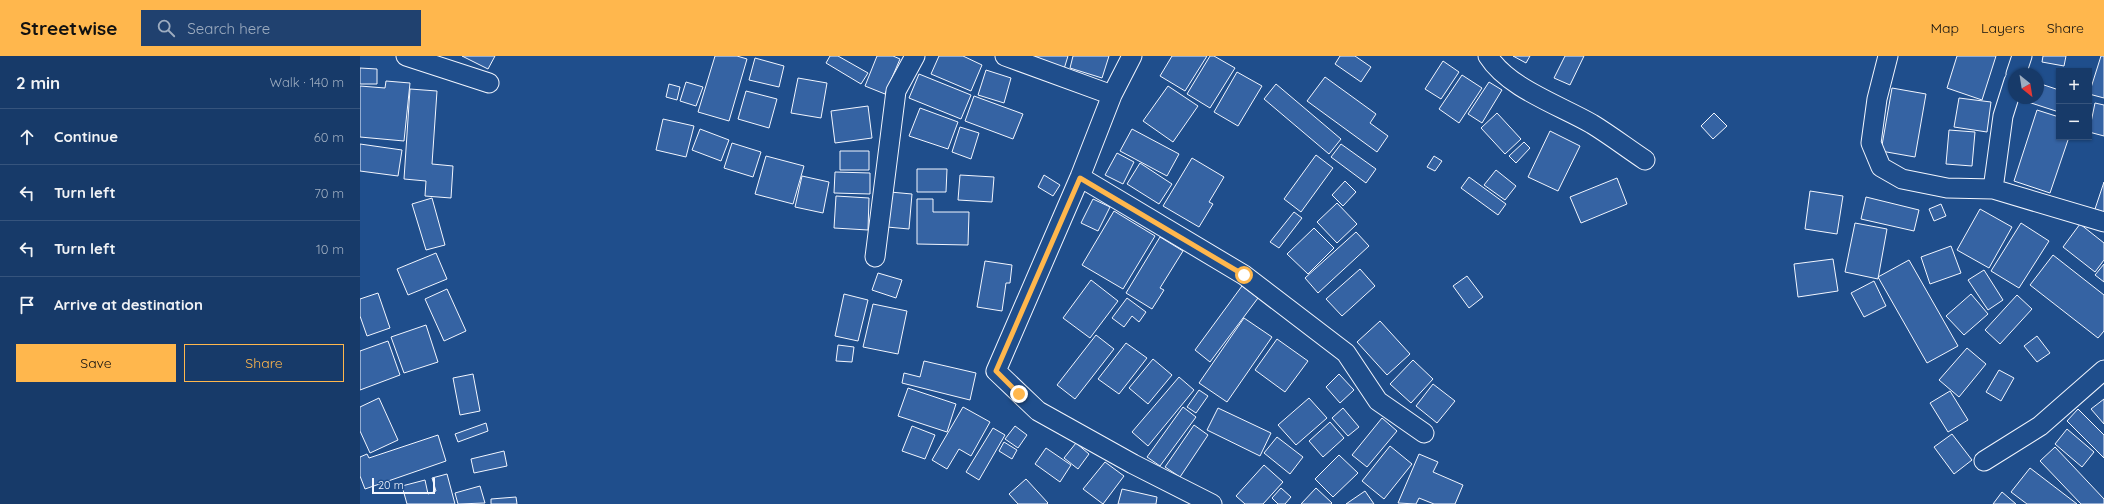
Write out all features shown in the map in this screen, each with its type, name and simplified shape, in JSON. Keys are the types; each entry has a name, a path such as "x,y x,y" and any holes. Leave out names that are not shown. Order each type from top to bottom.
{"street":[{"path":"406,56 489,83"},
{"path":"875,257 896,91 915,56"},
{"path":"1005,56 1112,95"},
{"path":"1132,56 1112,95 1080,178 996,371 1038,411 1133,464 1212,504"},
{"path":"1488,56 1495,67 1530,92 1593,125 1645,160"},
{"path":"1888,56 1877,99 1871,143 1881,167 1902,179 1947,188 1993,189 2104,222"},
{"path":"2018,68 2022,56"},
{"path":"1993,189 2003,116 2008,100"},
{"path":"1080,178 1244,275 1346,353 1378,400 1424,433"},
{"path":"1984,461 2040,426 2104,370"}],"building":[{"path":"462,56 495,56 488,69"},
{"path":"715,56 737,56 747,59 729,121 698,112"},
{"path":"830,56 838,56 868,73 861,84 826,63"},
{"path":"877,56 893,56 900,59 885,94 865,86"},
{"path":"939,56 963,56 982,65 971,91 931,74"},
{"path":"1027,56 1068,56 1064,69"},
{"path":"1073,56 1109,56 1102,78 1070,68"},
{"path":"1172,56 1207,56 1185,91 1160,76"},
{"path":"1210,56 1214,56 1235,68 1210,108 1187,94"},
{"path":"1340,56 1355,56 1371,67 1361,82 1335,64"},
{"path":"1513,56 1530,56 1526,63"},
{"path":"1565,56 1584,56 1570,85 1554,78"},
{"path":"1957,56 1996,56 1982,100 1947,88"},
{"path":"2043,56 2066,56 2064,66 2042,62"},
{"path":"2101,56 2104,56 2104,98 2092,95 2092,84"},
{"path":"755,58 784,66 779,87 749,80"},
{"path":"1443,61 1459,72 1441,99 1425,89"},
{"path":"360,68 377,69 377,84 360,84"},
{"path":"986,70 1011,78 1004,103 978,95"},
{"path":"1237,72 1262,86 1238,126 1214,112"},
{"path":"919,74 971,95 961,119 909,98"},
{"path":"1462,75 1482,88 1459,123 1439,109"},
{"path":"1325,77 1376,114 1370,123 1388,136 1377,152 1307,101"},
{"path":"798,78 827,83 821,118 791,113"},
{"path":"386,81 410,83 404,141 360,137 360,86 385,88"},
{"path":"686,82 703,87 696,106 680,101"},
{"path":"1489,82 1502,90 1482,123 1468,114"},
{"path":"669,84 680,87 677,100 666,97"},
{"path":"1276,84 1341,139 1329,154 1264,99"},
{"path":"2044,85 2056,89 2056,111 2034,104 2044,104"},
{"path":"1168,86 1198,106 1173,142 1143,121"},
{"path":"1892,88 1926,94 1915,157 1881,151"},
{"path":"410,89 437,91 432,164 453,166 451,198 425,196 426,181 404,179"},
{"path":"746,91 777,99 769,128 738,119"},
{"path":"974,96 1023,114 1013,139 965,121"},
{"path":"1959,98 1991,102 1987,132 1954,127"},
{"path":"2095,103 2104,105 2104,136 2092,133 2092,118"},
{"path":"868,106 872,138 835,143 831,111"},
{"path":"920,108 958,122 948,149 909,136"},
{"path":"2037,110 2056,116 2056,140 2068,140 2050,193 2014,181"},
{"path":"1497,113 1521,139 1505,154 1481,128"},
{"path":"1714,113 1727,126 1713,139 1701,126"},
{"path":"663,119 694,126 686,157 656,150"},
{"path":"960,127 979,133 971,159 952,152"},
{"path":"700,129 729,140 721,161 692,150"},
{"path":"1132,129 1179,154 1167,176 1120,151"},
{"path":"1949,130 1975,132 1972,166 1946,164"},
{"path":"1550,131 1580,146 1558,191 1528,177"},
{"path":"1524,142 1530,148 1516,163 1509,156"},
{"path":"732,143 761,152 753,177 724,168"},
{"path":"360,144 402,150 398,176 360,171"},
{"path":"1341,144 1376,169 1366,183 1331,157"},
{"path":"840,151 869,151 869,170 840,170"},
{"path":"1117,153 1134,162 1123,184 1105,175"},
{"path":"1316,155 1333,168 1301,212 1284,199"},
{"path":"766,156 804,166 793,204 755,194"},
{"path":"1434,156 1442,161 1435,171 1427,167"},
{"path":"1192,158 1224,177 1209,202 1213,204 1199,227 1163,206"},
{"path":"1140,163 1172,184 1159,204 1127,184"},
{"path":"917,169 947,169 946,192 917,192"},
{"path":"1496,170 1516,186 1505,200 1484,185"},
{"path":"835,172 870,173 870,194 834,193"},
{"path":"960,175 994,177 992,202 958,200"},
{"path":"1044,175 1060,185 1053,196 1038,187"},
{"path":"802,176 829,182 823,213 795,207"},
{"path":"1469,177 1506,204 1498,215 1461,188"},
{"path":"1617,178 1627,204 1581,223 1570,197"},
{"path":"1345,181 1356,192 1343,206 1332,195"},
{"path":"2104,182 2104,212 2095,209"},
{"path":"1810,191 1843,196 1837,234 1805,229"},
{"path":"890,192 912,194 909,229 887,227"},
{"path":"836,196 869,198 868,230 834,228"},
{"path":"1866,197 1919,210 1914,231 1861,219"},
{"path":"432,198 445,245 426,250 412,204"},
{"path":"917,199 933,199 933,212 969,212 968,245 917,244"},
{"path":"1093,199 1110,207 1098,231 1081,223"},
{"path":"1337,203 1357,224 1337,243 1317,222"},
{"path":"1941,204 1946,216 1934,221 1929,209"},
{"path":"1980,209 2012,227 1989,268 1957,250"},
{"path":"1114,211 1155,236 1123,289 1082,265"},
{"path":"1294,212 1302,218 1279,248 1270,242"},
{"path":"1855,223 1887,229 1878,279 1845,272"},
{"path":"2021,223 2049,241 2019,288 1991,271"},
{"path":"2080,224 2104,243 2104,260 2095,272 2063,247"},
{"path":"1314,228 1334,248 1308,274 1287,254"},
{"path":"1356,232 1369,246 1318,293 1305,278"},
{"path":"1160,237 1183,251 1160,288 1164,290 1152,309 1126,293"},
{"path":"1951,246 1961,273 1930,284 1921,257"},
{"path":"436,253 447,279 408,295 397,269"},
{"path":"2053,255 2104,295 2104,331 2098,338 2030,285"},
{"path":"1833,259 1838,291 1798,297 1794,264"},
{"path":"1909,260 1958,346 1927,363 1878,277"},
{"path":"985,261 1012,265 1010,283 1006,283 1002,311 977,307"},
{"path":"2104,264 2104,282 2095,275"},
{"path":"1360,269 1375,286 1342,316 1326,299"},
{"path":"1984,270 2003,300 1988,310 1968,280"},
{"path":"878,273 902,280 896,298 872,290"},
{"path":"1467,276 1483,297 1469,308 1453,286"},
{"path":"1091,280 1118,301 1090,338 1063,318"},
{"path":"1874,281 1886,306 1864,317 1851,293"},
{"path":"1242,286 1258,298 1210,362 1195,350"},
{"path":"447,289 466,331 444,341 425,299"},
{"path":"378,293 390,328 367,336 360,316 360,299"},
{"path":"844,294 868,300 858,341 835,336"},
{"path":"1971,294 1988,314 1964,335 1946,316"},
{"path":"2017,295 2032,309 2000,344 1985,330"},
{"path":"1127,298 1146,312 1139,322 1132,316 1124,327 1112,318"},
{"path":"873,304 907,311 898,354 863,347"},
{"path":"1244,318 1272,337 1227,402 1199,383"},
{"path":"1380,321 1410,354 1387,375 1357,342"},
{"path":"426,325 438,362 404,373 391,337"},
{"path":"1096,335 1114,349 1075,399 1057,385"},
{"path":"2037,336 2050,353 2037,362 2024,346"},
{"path":"1277,339 1308,361 1285,392 1255,370"},
{"path":"388,341 400,375 360,390 360,351"},
{"path":"1126,343 1147,358 1119,394 1098,379"},
{"path":"838,345 854,347 852,362 836,361"},
{"path":"1967,348 1986,364 1959,397 1939,380"},
{"path":"1153,359 1172,375 1148,404 1129,388"},
{"path":"1413,360 1433,379 1411,403 1390,384"},
{"path":"924,361 976,373 970,400 902,383 904,373 920,377"},
{"path":"1999,370 2014,378 2001,401 1986,392"},
{"path":"473,374 480,411 460,415 453,378"},
{"path":"1339,374 1354,390 1340,403 1326,387"},
{"path":"1179,377 1194,390 1148,446 1132,432"},
{"path":"1433,384 1455,401 1437,423 1416,406"},
{"path":"908,388 956,404 947,432 898,416"},
{"path":"1199,390 1208,396 1196,413 1187,407"},
{"path":"1950,391 1968,420 1948,432 1930,403"},
{"path":"379,398 398,440 370,453 360,431 360,407"},
{"path":"1309,398 1327,418 1296,445 1278,425"},
{"path":"2104,399 2104,424 2091,409"},
{"path":"963,407 990,422 971,456 959,449 947,469 932,460"},
{"path":"1183,407 1196,417 1160,466 1147,457"},
{"path":"1218,408 1271,433 1260,456 1207,430"},
{"path":"1343,408 1359,427 1348,436 1332,418"},
{"path":"2078,409 2104,435 2104,458 2067,421"},
{"path":"1382,418 1397,431 1367,467 1352,455"},
{"path":"1330,422 1344,438 1323,457 1309,441"},
{"path":"486,423 488,431 458,442 455,434"},
{"path":"1194,425 1208,435 1180,477 1165,467"},
{"path":"912,426 935,435 925,459 902,451"},
{"path":"1015,426 1027,435 1018,448 1005,439"},
{"path":"993,428 1005,435 979,480 966,472"},
{"path":"2067,429 2094,452 2082,467 2055,444"},
{"path":"1952,434 1972,460 1954,474 1934,447"},
{"path":"438,435 446,461 365,489 360,476 360,457 367,454 369,458"},
{"path":"1277,437 1303,457 1290,474 1264,453"},
{"path":"1004,442 1017,450 1012,459 999,451"},
{"path":"1076,443 1089,454 1078,469 1064,458"},
{"path":"1390,446 1412,464 1384,499 1362,481"},
{"path":"2055,447 2104,499 2104,504 2081,504 2040,461"},
{"path":"1046,448 1071,465 1060,482 1035,464"},
{"path":"504,451 507,466 474,473 471,459"},
{"path":"1419,454 1438,462 1433,472 1463,485 1455,504 1434,504 1419,498 1416,504 1398,503"},
{"path":"1339,455 1358,473 1333,497 1315,479"},
{"path":"1105,462 1124,476 1103,504 1083,489"},
{"path":"1264,465 1283,482 1263,504 1245,504 1236,496"},
{"path":"2030,468 2077,504 2027,504 2011,492"},
{"path":"447,474 455,504 407,504 402,486 425,480 428,494 436,491 432,478"},
{"path":"1026,479 1048,503 1047,504 1018,504 1009,494"},
{"path":"480,486 485,503 458,504 455,493"},
{"path":"1281,488 1291,497 1285,504 1278,504 1272,498"},
{"path":"1316,488 1332,503 1301,504"},
{"path":"1122,489 1157,497 1156,504 1118,504"},
{"path":"1365,491 1374,504 1346,504"},
{"path":"2002,492 2016,504 1993,504"},
{"path":"516,497 517,504 491,504 491,499"}],"route":[{"path":"1019,394 996,371 1080,178 1244,275"}]}
